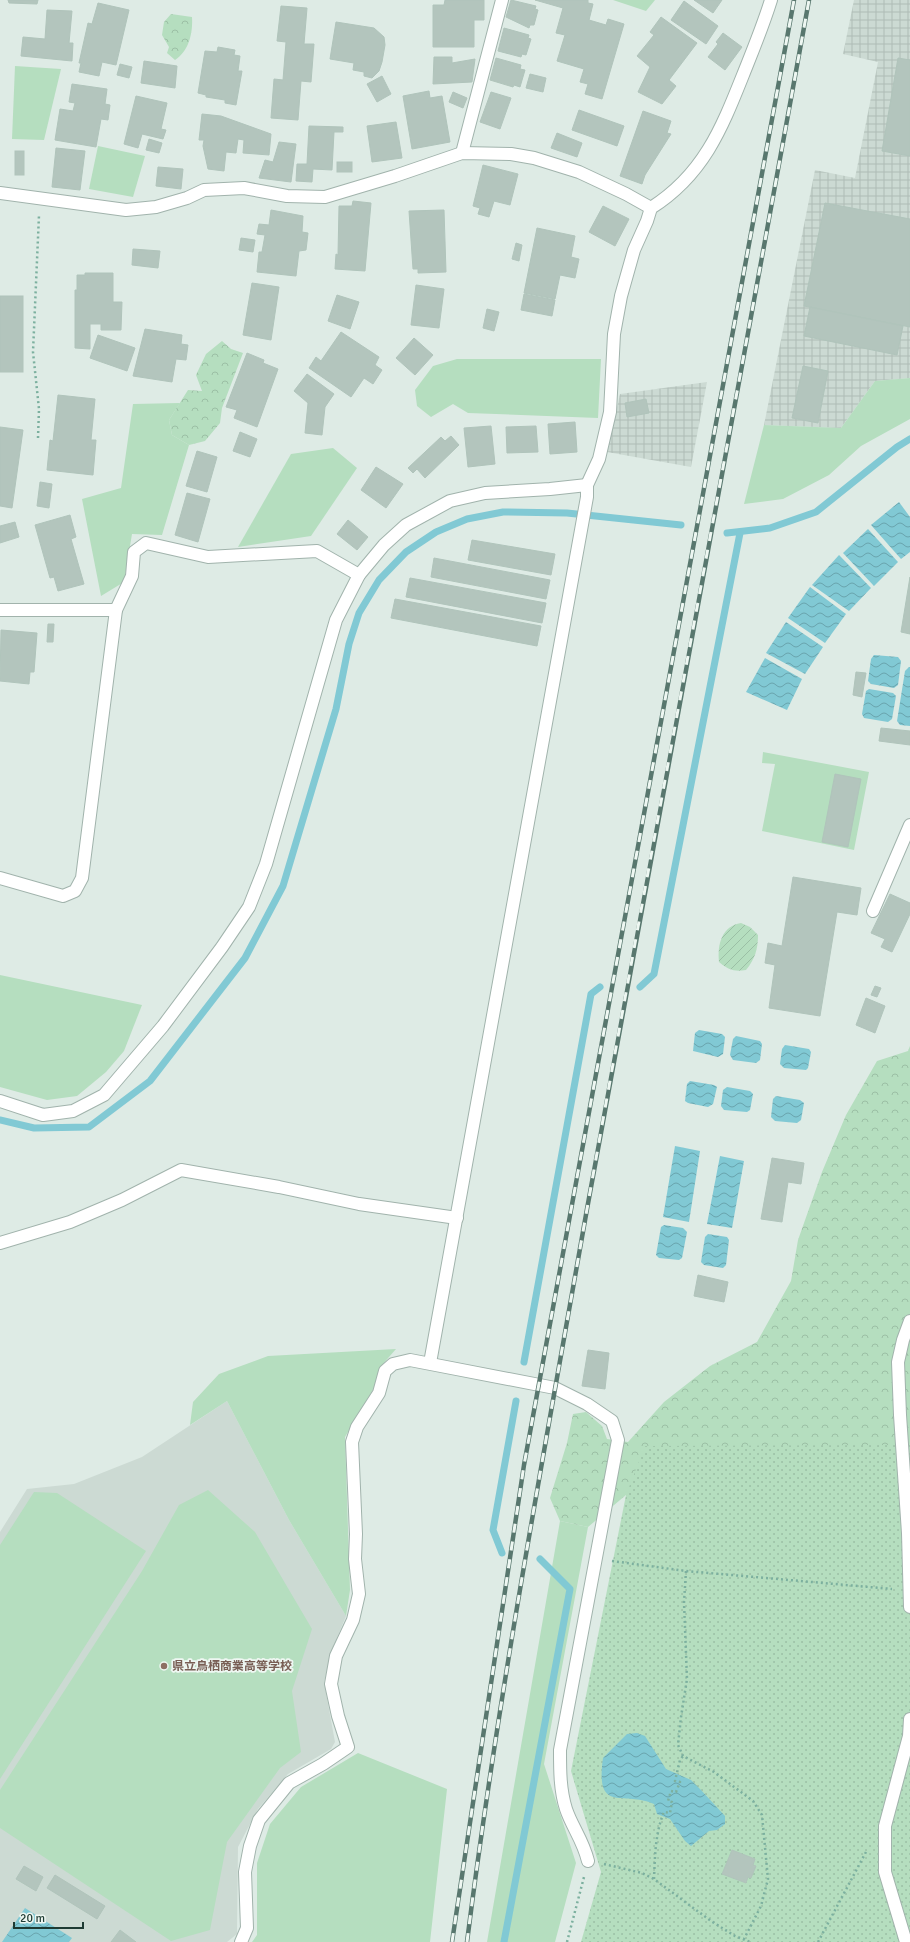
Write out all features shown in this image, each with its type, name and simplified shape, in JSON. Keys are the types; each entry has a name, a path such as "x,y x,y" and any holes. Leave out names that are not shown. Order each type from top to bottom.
{"street":[{"path":"462,153 502,0"},
{"path":"430,1363 587,491 599,459 610,412 614,334 621,296 634,250 651,208 669,197 698,166 721,130 765,20 771,0"},
{"path":"0,193 39,197 126,210 156,207 187,198 204,190 244,188 287,196 325,197 402,174 462,153 511,154 534,158 579,172 626,194 651,208"},
{"path":"0,1101 43,1115 73,1111 104,1095 163,1026 250,907 266,864 336,620 359,575 384,545 406,524 450,501 485,493 550,489 587,491"},
{"path":"0,878 63,896 75,891 82,878 116,610 132,576 134,552 146,543 208,557 317,551 359,575"},
{"path":"0,610 116,610"},
{"path":"873,911 910,825"},
{"path":"0,1244 70,1222 122,1200 181,1170 279,1187 359,1204 457,1218"},
{"path":"910,1321 902,1340 898,1362 908,1533 910,1607"},
{"path":"241,1942 247,1928 244,1872 250,1846 259,1820 289,1783 323,1764 348,1747 338,1716 331,1684 336,1656 353,1620 359,1594 355,1559 356,1534 352,1442 357,1427 379,1393 385,1371 393,1364 410,1360 555,1388 587,1404 612,1421 618,1440 560,1750 560,1784 565,1804 584,1846 588,1861"},
{"path":"906,1942 885,1872 885,1826 909,1736 910,1720"}],"path":[{"path":"38,438 39,409 33,352 39,197"},
{"path":"596,1559 686,1571 909,1591"},
{"path":"686,1571 684,1602 687,1679 678,1745 683,1756 714,1772 741,1791 753,1801 762,1815 768,1879 761,1906 744,1939"},
{"path":"654,1879 655,1852 660,1821 664,1812 670,1813 672,1802 668,1801 671,1791 676,1792 680,1782 675,1781 680,1760 683,1756"},
{"path":"818,1942 829,1925 868,1850"},
{"path":"567,1942 588,1861 642,1873 654,1879 711,1922 750,1942"}],"shaded area":[{"path":"854,0 910,0 910,378 875,381 841,428 764,425 815,170 855,178 878,62 843,54"},
{"path":"707,382 691,467 607,452 620,394"},
{"name":"県立鳥栖商業高等学校","path":"227,1401 289,1520 346,1616 332,1650 324,1682 335,1742 331,1749 288,1774 258,1809 238,1847 237,1934 227,1942 0,1942 0,1532 27,1489 74,1484 142,1457"}],"green space":[{"path":"613,0 655,0 646,11"},
{"path":"171,14 192,17 191,35 187,47 175,60 167,53 169,47 162,35 164,22"},
{"path":"15,66 61,69 44,140 12,139"},
{"path":"98,146 145,156 133,197 89,189"},
{"path":"222,341 231,349 243,353 222,408 220,423 205,441 189,445 172,435 169,420 188,390 202,391 196,375 206,354"},
{"path":"457,359 601,359 598,418 468,413 453,404 431,417 417,406 415,390 433,366"},
{"path":"910,378 910,419 861,446 829,475 783,499 744,504 764,425 841,428 875,381"},
{"path":"180,403 169,420 172,435 189,445 162,535 132,534 124,582 101,596 82,499 121,488 133,404"},
{"path":"333,448 357,468 311,536 238,547 291,454"},
{"path":"763,752 869,772 854,850 762,831 775,764 762,763"},
{"path":"741,923 750,927 758,935 752,962 746,970 738,971 729,969 719,962 719,949 725,932 729,928"},
{"path":"0,975 142,1005 124,1051 106,1072 77,1096 47,1100 0,1087"},
{"path":"910,1046 910,1518 626,1495 588,1527 560,1521 550,1498 567,1443 573,1414 586,1412 602,1426 607,1439 628,1442 664,1402 710,1366 757,1342 791,1281 798,1240 822,1172 846,1115 877,1061 908,1051"},
{"path":"396,1349 382,1365 374,1388 345,1437 350,1590 346,1616 289,1520 227,1401 190,1425 193,1402 219,1374 268,1356"},
{"path":"910,1445 910,1942 581,1942 601,1872 571,1771 626,1495 645,1446"},
{"path":"208,1490 255,1532 312,1629 292,1691 301,1752 280,1768 227,1842 210,1930 171,1941 0,1828 0,1790 142,1571 179,1505"},
{"path":"34,1492 57,1493 146,1551 0,1779 0,1545"},
{"path":"560,1521 588,1527 544,1764 576,1863 555,1942 487,1942"},
{"path":"358,1753 447,1789 430,1942 252,1942 257,1935 257,1863 270,1824 301,1787"}],"water":[{"path":"899,502 910,517 910,552 901,559 871,525"},
{"path":"868,529 898,562 874,586 843,553"},
{"path":"839,555 871,588 849,611 812,585"},
{"path":"810,587 846,614 825,643 788,618"},
{"path":"786,622 823,647 805,674 766,653"},
{"path":"874,655 898,657 901,661 898,685 894,688 871,684 868,681 871,659"},
{"path":"765,658 802,679 787,710 746,692"},
{"path":"909,667 910,726 900,725 897,721 905,671"},
{"path":"869,689 893,693 896,696 892,719 888,722 864,718 862,714 866,691"},
{"path":"699,1030 722,1034 725,1037 723,1054 718,1057 693,1051 695,1033"},
{"path":"736,1036 760,1041 762,1044 760,1060 756,1063 733,1060 730,1055 733,1039"},
{"path":"785,1045 809,1049 811,1052 808,1068 806,1070 784,1068 780,1064 782,1049"},
{"path":"690,1081 714,1085 717,1087 713,1104 708,1107 685,1101 687,1084"},
{"path":"727,1087 750,1091 753,1094 750,1110 747,1112 724,1110 721,1106 723,1090"},
{"path":"776,1096 800,1100 804,1103 801,1120 797,1123 775,1121 771,1117 773,1099"},
{"path":"675,1146 700,1151 689,1222 663,1217"},
{"path":"720,1156 744,1161 732,1228 707,1224"},
{"path":"664,1225 683,1228 687,1232 682,1258 679,1260 659,1258 656,1255 661,1227"},
{"path":"708,1234 727,1237 729,1240 726,1265 723,1268 704,1265 701,1262 705,1237"},
{"path":"637,1733 645,1736 666,1769 691,1780 701,1790 725,1816 725,1824 717,1830 709,1831 691,1846 685,1841 670,1819 657,1814 654,1804 643,1800 614,1797 607,1794 603,1787 603,1758 627,1734"},
{"path":"25,1908 72,1938 69,1942 2,1942"}],"building":[{"path":"8,0 38,0 37,4 9,3"},
{"path":"445,0 484,0 484,20 474,20 474,47 433,47 433,5 444,5"},
{"path":"511,0 536,6 535,9 538,10 534,25 530,25 529,28 506,17"},
{"path":"535,0 588,0 588,3 593,4 589,20 606,25 608,19 624,24 602,99 585,94 588,84 580,82 584,69 557,61 565,35 556,33 563,8"},
{"path":"694,0 722,0 713,13"},
{"path":"684,1 718,26 706,44 671,20"},
{"path":"98,3 129,10 116,65 102,62 99,76 79,72 81,63 79,63 88,23 92,24"},
{"path":"281,6 307,8 304,44 314,44 311,82 301,81 298,120 271,118 274,79 283,80 286,42 277,41"},
{"path":"47,10 72,11 69,43 73,43 72,61 21,56 23,37 45,39"},
{"path":"661,17 697,43 669,80 676,86 662,104 638,92 650,67 637,56 654,35 650,32"},
{"path":"336,22 374,28 384,37 385,45 382,62 379,71 372,78 364,76 364,72 353,70 354,63 330,59"},
{"path":"504,28 529,35 528,38 531,39 526,55 522,54 521,57 498,51"},
{"path":"723,33 742,47 725,70 708,57 718,44 716,42"},
{"path":"218,47 235,50 234,55 240,56 238,71 242,71 236,105 225,103 225,100 206,97 206,95 198,93 205,51 217,52"},
{"path":"434,57 452,57 452,63 475,59 472,82 433,84"},
{"path":"496,58 521,65 520,69 525,70 520,87 514,85 513,87 490,80"},
{"path":"898,58 910,60 910,156 882,151"},
{"path":"144,61 177,66 175,88 141,83"},
{"path":"120,64 132,67 129,78 117,75"},
{"path":"530,74 546,78 543,92 526,88"},
{"path":"382,76 391,94 377,102 367,84"},
{"path":"72,84 107,89 105,104 110,105 108,120 101,119 96,147 55,140 60,109 73,111 75,103 69,102"},
{"path":"429,91 430,98 442,96 450,142 412,149 403,96"},
{"path":"453,92 467,98 463,108 449,102"},
{"path":"491,92 511,98 500,129 480,122"},
{"path":"136,96 167,103 161,129 166,130 163,139 142,134 138,148 124,144"},
{"path":"579,110 624,126 617,146 572,130"},
{"path":"643,111 671,121 667,133 671,134 645,175 642,184 620,176"},
{"path":"202,114 221,116 271,134 269,155 243,153 244,140 238,139 236,153 226,152 224,171 208,169 203,146 204,140 199,140"},
{"path":"396,122 402,158 372,162 367,126"},
{"path":"309,126 343,127 343,132 334,132 332,170 313,169 312,182 296,181 297,164 307,164"},
{"path":"557,133 582,143 577,157 551,148"},
{"path":"149,139 162,143 159,153 146,150"},
{"path":"279,142 296,144 291,182 259,178 265,160 273,162"},
{"path":"56,148 85,151 80,190 52,187"},
{"path":"15,151 24,151 24,175 15,175"},
{"path":"337,162 352,162 352,172 337,172"},
{"path":"483,165 518,174 510,205 494,201 489,217 478,214 480,208 473,206"},
{"path":"158,167 183,169 181,189 156,186"},
{"path":"353,201 371,203 365,271 335,269 336,254 338,255 339,206 352,206"},
{"path":"825,203 910,219 910,327 804,306"},
{"path":"603,206 629,219 615,246 589,232"},
{"path":"271,210 303,216 302,232 308,233 306,250 299,251 296,276 257,272 259,252 262,252 265,235 257,234 259,224 269,225"},
{"path":"444,210 446,272 418,273 418,269 413,269 409,211"},
{"path":"537,228 575,236 571,257 579,259 575,278 560,275 555,299 524,293"},
{"path":"241,238 255,240 253,252 239,250"},
{"path":"516,243 522,245 519,261 512,259"},
{"path":"133,249 160,251 158,268 132,265"},
{"path":"85,273 113,273 113,302 122,302 121,330 101,330 101,324 90,324 90,349 75,348 75,290 77,290 77,275 85,275"},
{"path":"252,283 279,287 271,340 243,335"},
{"path":"416,285 444,289 439,328 411,325"},
{"path":"524,294 555,300 552,316 521,310"},
{"path":"337,295 359,302 350,329 328,321"},
{"path":"0,296 23,296 23,372 0,372"},
{"path":"810,307 903,326 897,355 804,336"},
{"path":"487,309 499,312 494,331 483,328"},
{"path":"145,329 182,335 181,344 188,345 186,360 176,359 172,382 133,376"},
{"path":"341,332 379,357 375,365 382,370 373,384 364,378 351,397 309,368 316,357 321,361"},
{"path":"98,335 135,348 127,371 90,358"},
{"path":"414,338 433,355 415,375 396,358"},
{"path":"247,353 264,360 263,363 278,369 257,427 234,418 237,410 226,407"},
{"path":"803,366 828,371 818,423 792,418"},
{"path":"307,374 334,394 325,407 322,435 305,433 308,403 294,391"},
{"path":"58,395 95,399 91,440 96,440 93,475 47,470 50,440 53,441"},
{"path":"646,399 649,413 627,417 625,403"},
{"path":"575,422 577,452 550,454 548,424"},
{"path":"491,426 495,464 468,467 464,428"},
{"path":"536,426 538,452 507,453 506,427"},
{"path":"0,427 23,430 12,508 0,506"},
{"path":"240,432 257,439 250,457 233,451"},
{"path":"451,436 459,445 425,478 417,469 413,473 408,468 441,437 445,441"},
{"path":"197,451 217,457 207,492 186,486"},
{"path":"376,467 403,484 386,508 361,490"},
{"path":"40,482 52,484 49,508 37,506"},
{"path":"187,493 210,499 198,542 175,535"},
{"path":"70,515 76,537 71,539 84,584 58,591 54,577 50,578 35,525"},
{"path":"348,520 368,537 357,550 337,534"},
{"path":"15,522 19,537 0,543 0,526"},
{"path":"472,540 555,554 551,575 468,560"},
{"path":"434,558 550,580 546,599 431,577"},
{"path":"910,577 910,634 901,632"},
{"path":"410,578 546,603 542,623 406,597"},
{"path":"395,599 541,626 537,646 391,618"},
{"path":"48,624 54,624 53,642 47,642"},
{"path":"1,630 37,633 34,672 30,672 29,684 0,681"},
{"path":"856,672 866,673 862,697 853,695"},
{"path":"881,728 910,731 910,745 879,741"},
{"path":"835,774 861,779 848,847 822,842"},
{"path":"793,877 861,888 857,915 837,912 820,1016 769,1008 775,965 765,963 768,943 782,946"},
{"path":"890,894 910,903 910,914 892,952 881,947 885,939 871,933"},
{"path":"875,986 881,988 877,997 871,995"},
{"path":"866,998 885,1006 875,1033 856,1025"},
{"path":"772,1158 804,1163 801,1184 788,1182 782,1222 761,1219"},
{"path":"698,1275 728,1282 724,1302 694,1296"},
{"path":"588,1350 609,1353 605,1389 582,1386"},
{"path":"732,1850 755,1859 753,1865 756,1866 751,1878 748,1877 746,1883 722,1874"},
{"path":"24,1866 43,1877 36,1891 16,1879"},
{"path":"55,1875 105,1906 97,1919 47,1888"},
{"path":"120,1930 136,1942 111,1942"}],"waterway":[{"path":"727,533 770,528 816,512 897,447 910,439"},
{"path":"0,1120 34,1128 89,1127 150,1081 245,958 283,886 336,709 349,644 359,613 379,580 406,552 436,532 467,519 503,512 567,513 681,525"},
{"path":"640,987 654,974 740,533"},
{"path":"524,1362 591,994 600,987"},
{"path":"502,1553 493,1530 516,1401"},
{"path":"504,1942 570,1589 540,1559"}],"railway":[{"path":"452,1942 524,1465 794,0"},
{"path":"467,1942 479,1850 507,1666 538,1483 642,906 809,0"}],"place":[{"name":"県立鳥栖商業高等学校","path":"164,1666"}]}
